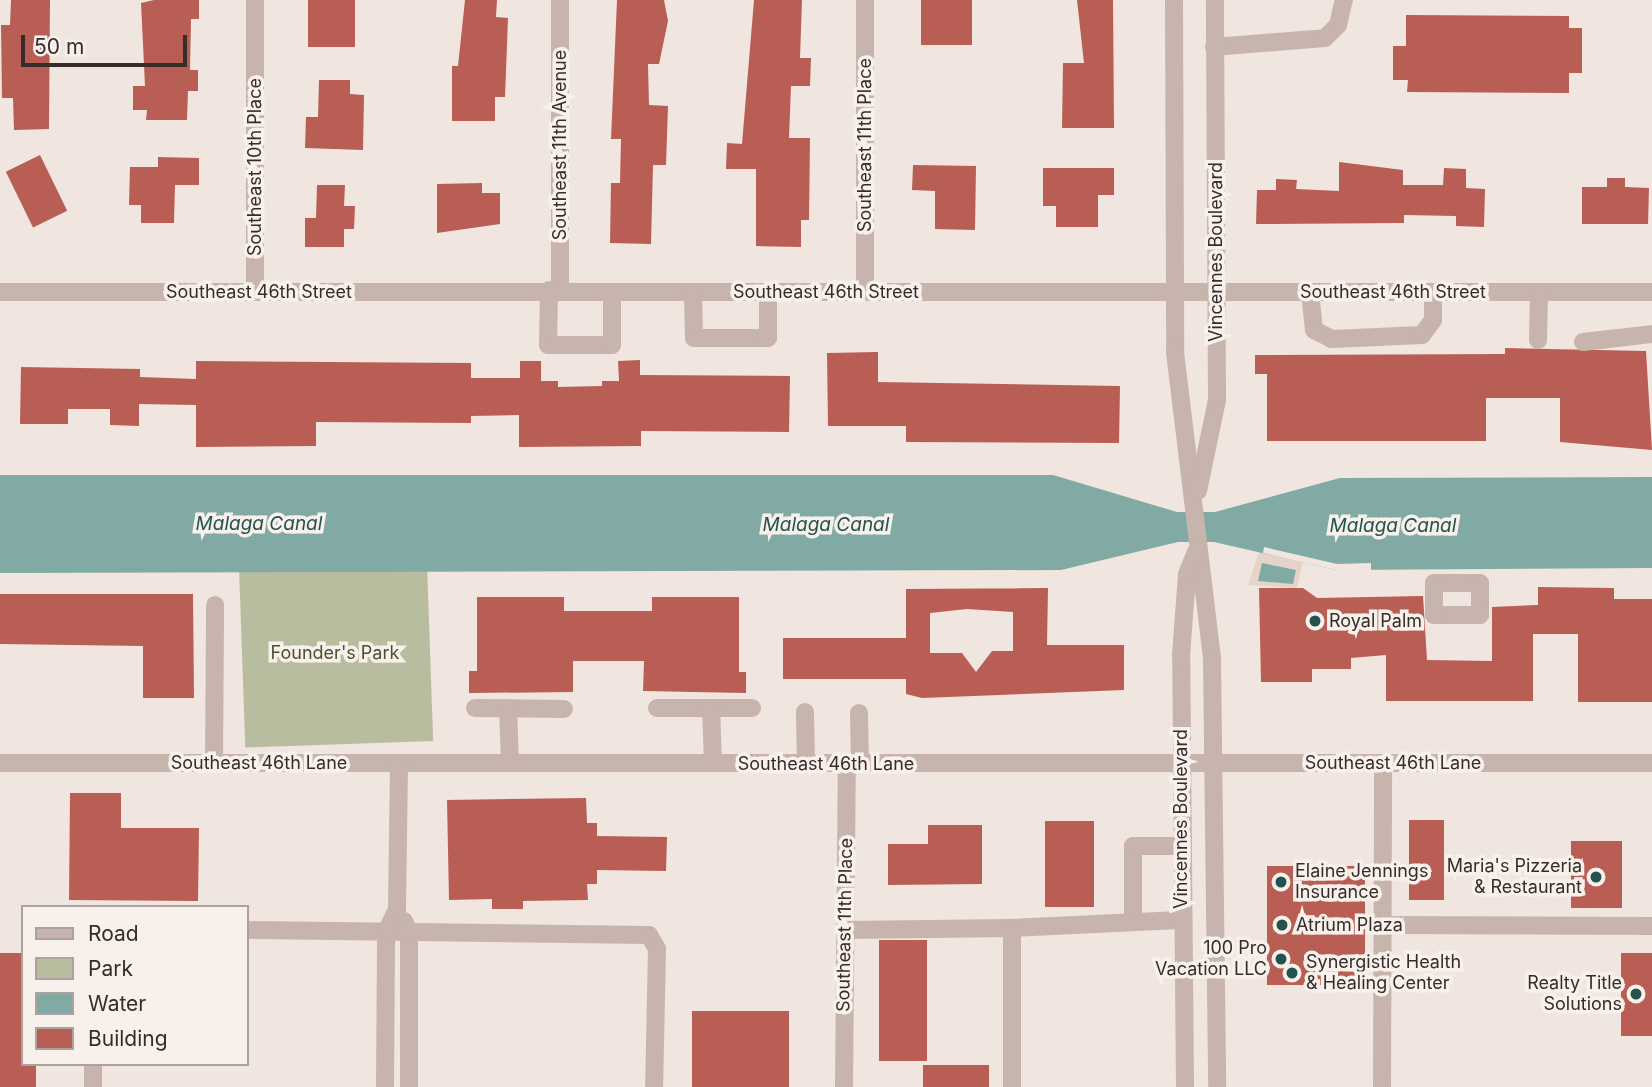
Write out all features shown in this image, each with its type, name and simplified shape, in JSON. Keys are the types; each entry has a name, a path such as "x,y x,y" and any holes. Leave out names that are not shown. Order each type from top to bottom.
{"street":[{"name":"Southeast 10th Place","path":"255,0 255,292"},
{"name":"Southeast 11th Avenue","path":"560,0 555,290 548,345 612,345 612,292"},
{"name":"Southeast 11th Place","path":"865,0 865,291"},
{"name":"Vincennes Boulevard","path":"1174,0 1177,290 1175,352 1196,502 1196,552 1210,634 1216,763 1217,1087"},
{"name":"Vincennes Boulevard","path":"1196,502 1217,400 1215,0"},
{"path":"1214,47 1325,38 1338,25 1344,0"},
{"name":"Southeast 46th Street","path":"0,292 1652,292"},
{"path":"693,293 694,338 768,338 768,292"},
{"path":"1310,292 1314,330 1332,339 1422,335 1433,320 1433,292"},
{"path":"1538,340 1539,292"},
{"path":"1583,342 1652,334"},
{"name":"Vincennes Boulevard","path":"1185,1087 1179,846 1182,619 1196,552"},
{"path":"214,763 215,605"},
{"path":"475,708 564,709"},
{"path":"508,708 510,763"},
{"path":"657,708 752,708"},
{"path":"711,708 713,763"},
{"path":"805,712 806,764"},
{"name":"Southeast 11th Place","path":"844,1087 845,930 853,764 859,713"},
{"name":"Southeast 46th Lane","path":"0,763 1652,763"},
{"path":"385,1087 386,932 397,909 399,763"},
{"path":"1382,1087 1383,763"},
{"path":"1133,920 1133,846 1179,846"},
{"path":"397,909 409,932 409,1087"},
{"path":"845,930 1013,928 1133,920 1180,920"},
{"path":"1382,925 1652,926"},
{"path":"1013,928 1013,1087"},
{"path":"248,930 649,935 657,949 654,1087"},
{"path":"384,1051 410,1051"},
{"path":"93,1066 93,1087"}],"green space":[{"name":"Founder's Park","path":"427,564 433,741 245,747 239,571"}],"shaded area":[{"path":"1259,552 1303,562 1297,588 1248,585"}],"water":[{"name":"Malaga Canal","path":"0,475 1053,475 1177,512 1215,512 1340,478 1652,477 1652,568 1336,570 1214,542 1178,542 1061,570 0,573"},
{"path":"1262,563 1296,570 1293,584 1258,581"}],"pier":[{"path":"1264,547 1337,564 1371,563 1371,570 1336,570 1263,553"}],"building":[{"path":"11,0 50,0 49,129 14,130 13,98 2,98 1,25 10,25"},
{"path":"154,0 199,0 199,19 191,19 190,70 198,70 198,91 188,91 187,120 146,120 147,110 133,110 133,86 145,86 141,3"},
{"path":"308,0 355,0 355,47 308,47"},
{"path":"465,0 497,0 496,17 508,18 505,97 495,97 495,121 452,121 452,66 458,66"},
{"path":"617,0 664,0 668,21 659,64 648,64 649,105 668,106 666,165 653,165 651,244 610,243 611,183 620,183 621,139 611,139"},
{"path":"754,0 802,0 800,58 811,58 810,86 791,86 789,138 810,138 809,220 801,220 801,247 756,246 756,169 726,169 727,143 742,144"},
{"path":"921,0 972,0 972,45 921,45"},
{"path":"1077,0 1113,0 1114,128 1062,128 1063,63 1084,63"},
{"path":"1406,15 1569,16 1569,28 1582,28 1582,73 1569,73 1569,93 1407,92 1408,80 1393,80 1393,46 1406,46"},
{"path":"319,80 350,80 350,94 364,95 363,150 305,148 306,117 318,117"},
{"path":"40,155 67,211 33,227 6,172"},
{"path":"158,157 199,158 199,185 175,185 174,223 141,223 141,205 129,205 130,167 158,167"},
{"path":"1339,162 1403,170 1403,185 1443,185 1444,168 1466,169 1466,188 1485,189 1484,227 1456,226 1456,216 1404,215 1404,223 1256,224 1257,190 1276,190 1276,179 1297,180 1296,189 1339,191"},
{"path":"913,165 976,166 975,230 935,229 935,191 912,190"},
{"path":"1043,168 1114,168 1114,195 1098,195 1098,227 1056,227 1056,206 1043,206"},
{"path":"1607,178 1625,178 1625,187 1649,188 1648,224 1582,224 1582,187 1607,187"},
{"path":"482,183 482,193 500,193 500,224 437,233 437,184"},
{"path":"317,185 345,185 344,206 355,206 354,229 344,229 344,247 305,247 305,218 316,218"},
{"path":"1505,348 1646,351 1652,450 1560,442 1560,398 1486,398 1486,441 1267,441 1267,374 1255,374 1255,355 1505,354"},
{"path":"878,352 878,382 1120,386 1119,443 906,442 906,426 828,426 827,353"},
{"path":"640,360 640,375 790,376 789,432 641,431 641,446 519,447 519,415 471,416 471,423 316,422 316,446 196,447 196,405 139,404 139,426 110,425 110,409 68,409 68,424 20,424 21,367 140,369 140,377 196,379 196,361 471,363 471,378 520,378 520,361 541,361 541,381 558,381 558,387 602,386 602,381 619,381 618,361"},
{"path":"1538,587 1614,588 1614,599 1652,599 1652,702 1578,702 1578,634 1533,634 1533,701 1386,701 1386,655 1351,658 1351,669 1312,669 1312,682 1261,682 1259,588 1303,588 1317,598 1423,596 1427,660 1492,661 1492,607 1538,605"},
{"path":"1048,588 1047,645 1124,645 1124,690 922,698 906,694 906,679 783,679 783,638 906,638 906,589","holes":["967,609 1013,612 1013,651 992,651 976,672 962,653 930,653 930,613"]},
{"path":"0,594 193,594 194,698 143,698 143,646 0,644"},
{"path":"477,597 564,597 564,611 652,611 652,597 739,597 739,672 746,672 746,693 643,691 644,661 573,661 573,692 469,693 469,671 477,671"},
{"path":"70,793 121,793 121,828 199,828 198,901 69,900"},
{"path":"586,798 587,823 597,823 597,836 667,837 666,871 597,870 597,884 587,884 588,900 523,901 523,909 492,909 492,899 449,900 447,800"},
{"path":"1409,820 1444,820 1444,900 1409,900"},
{"path":"1045,821 1094,821 1094,907 1045,907"},
{"path":"928,825 982,825 982,884 888,885 888,844 928,844"},
{"path":"1571,841 1622,841 1622,908 1571,908"},
{"name":"Atrium Plaza","path":"1267,866 1365,866 1365,985 1267,985"},
{"path":"879,940 927,940 927,1061 879,1061"},
{"path":"0,953 21,953 21,1066 36,1066 36,1087 0,1087"},
{"name":"Realty Title Solutions","path":"1621,953 1652,953 1652,1036 1621,1036"},
{"path":"692,1011 789,1011 789,1087 692,1087"},
{"path":"923,1065 989,1065 989,1087 923,1087"}],"place":[{"name":"Royal Palm","path":"1315,621"},
{"name":"Maria's Pizzeria & Restaurant","path":"1596,877"},
{"name":"Elaine Jennings Insurance","path":"1281,882"},
{"name":"Atrium Plaza","path":"1282,925"},
{"name":"100 Pro Vacation LLC","path":"1281,959"},
{"name":"Synergistic Health & Healing Center","path":"1292,973"},
{"name":"Realty Title Solutions","path":"1636,994"}]}
